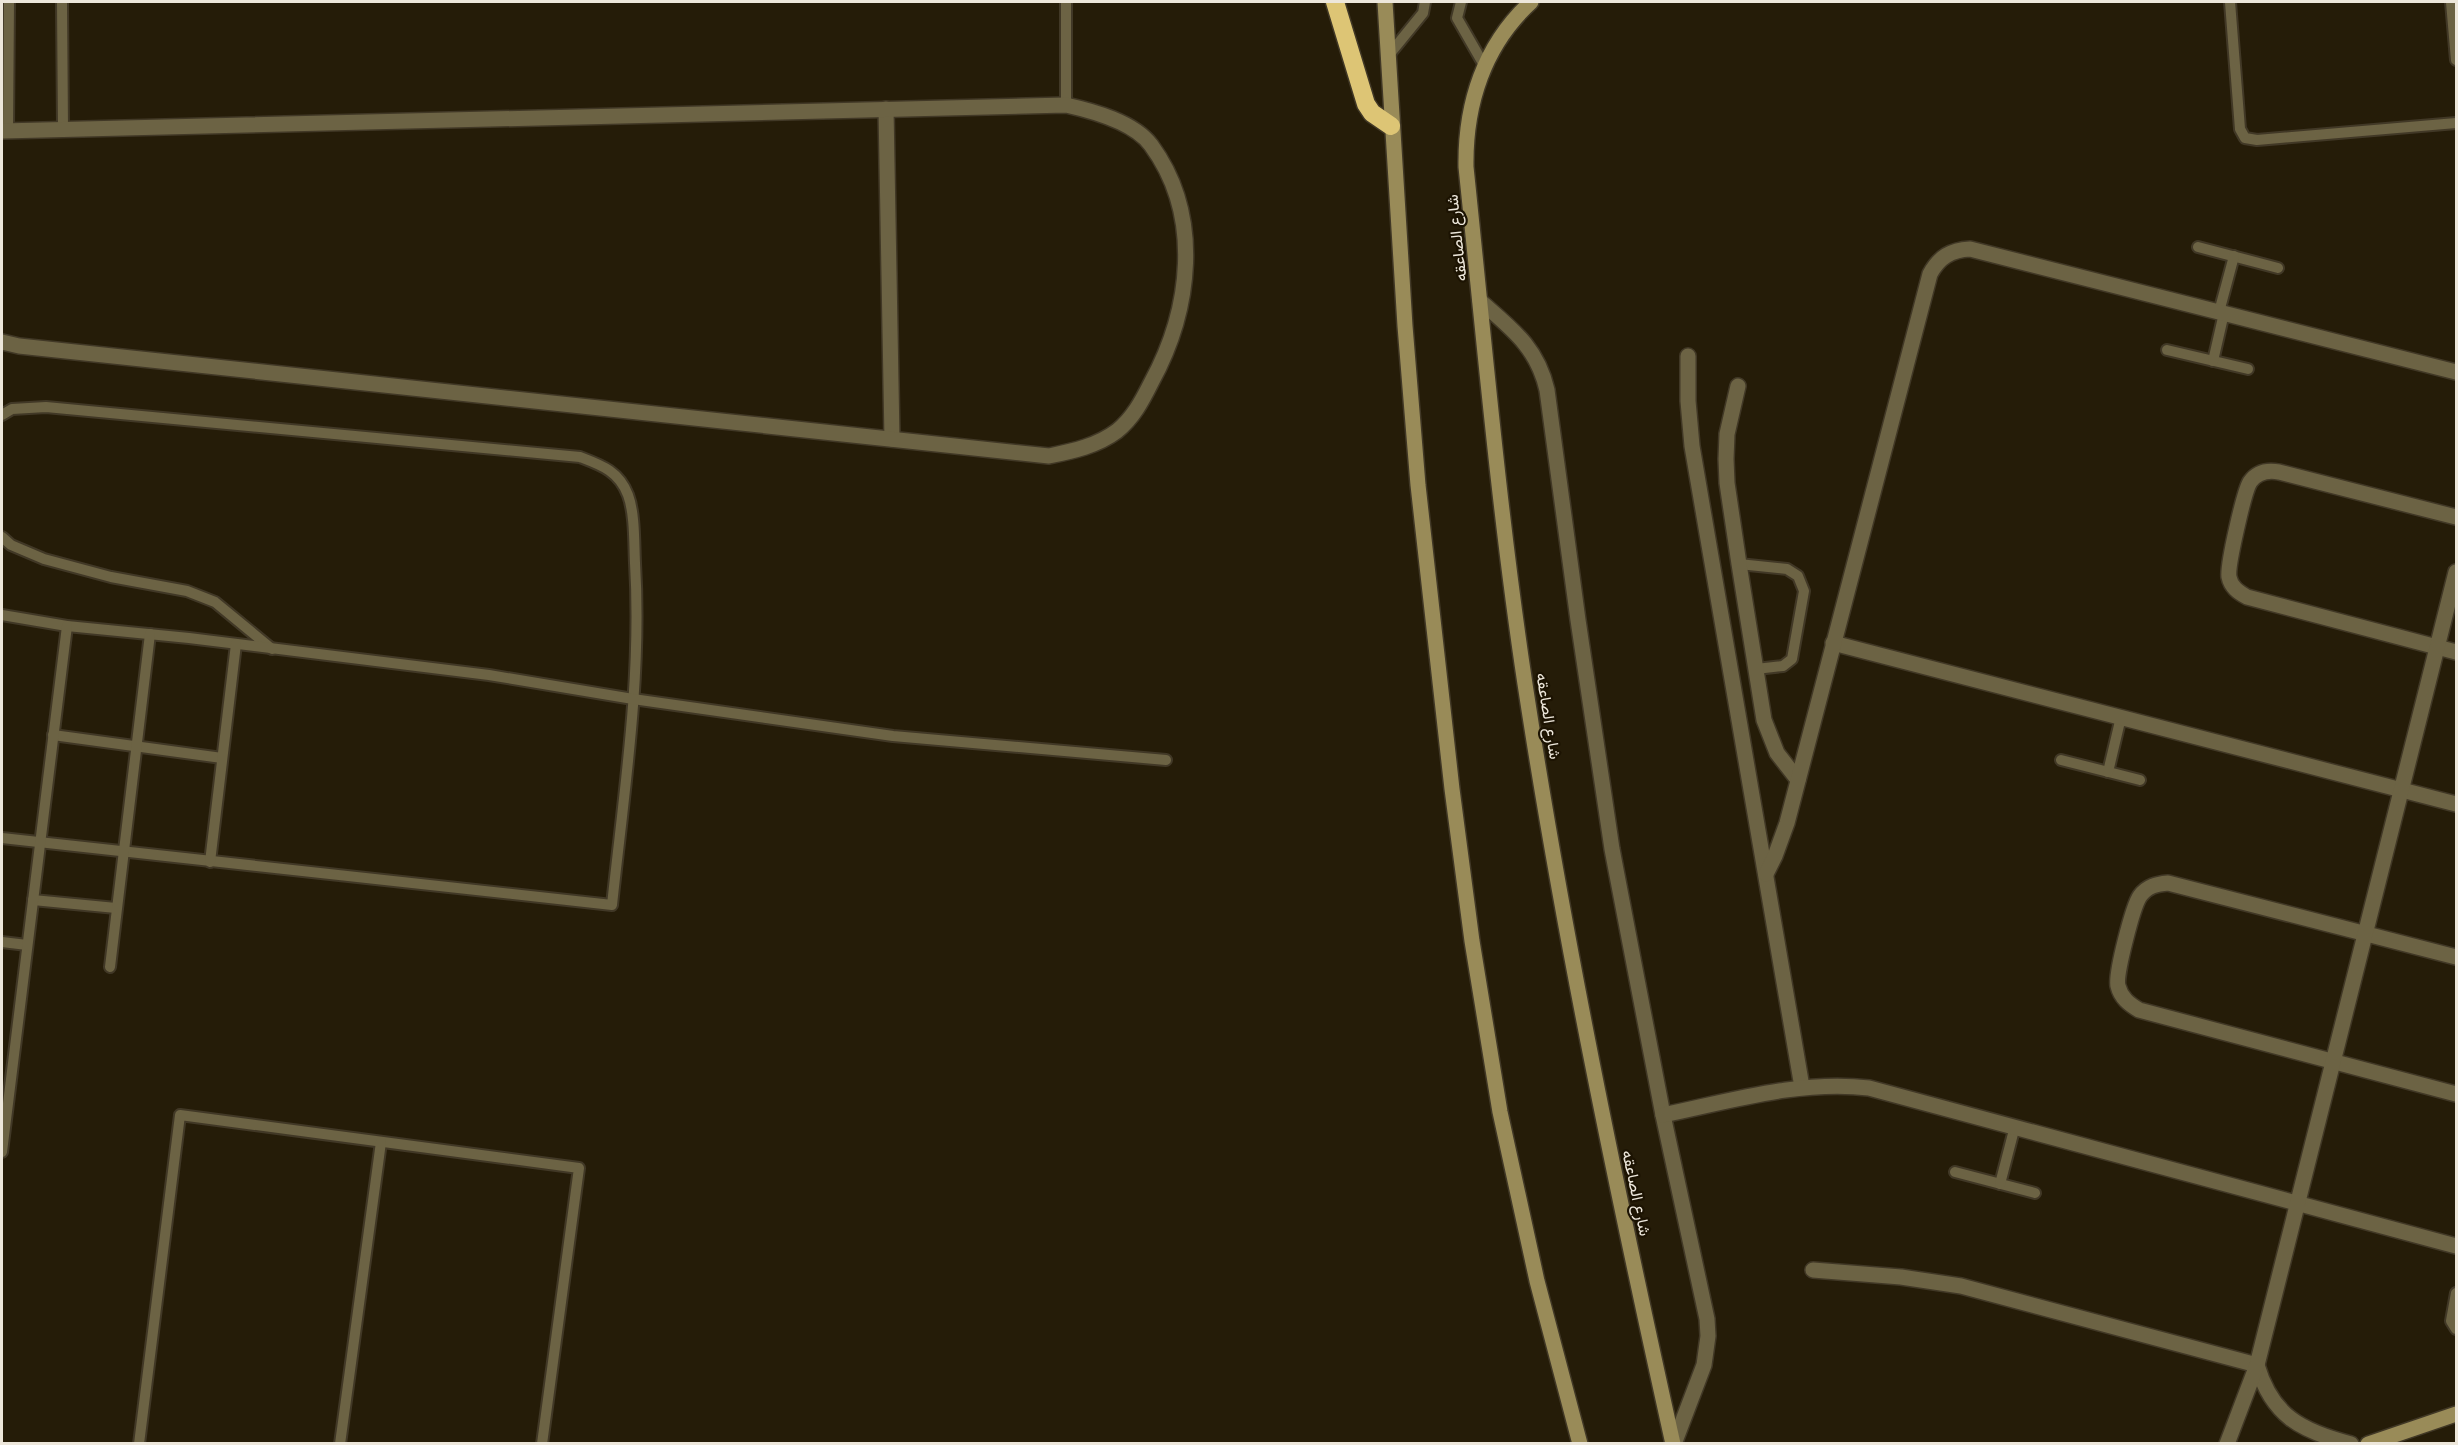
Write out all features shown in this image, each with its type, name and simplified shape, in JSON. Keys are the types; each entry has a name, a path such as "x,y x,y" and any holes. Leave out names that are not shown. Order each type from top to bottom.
{"highway":[{"path":"1335,2 1366,104 1372,113 1391,126"}],"street":[{"path":"1385,2 1391,126 1418,485 1449,766 1474,952 1500,1112 1518,1197 1537,1281 1580,1443"},
{"name":"شارع الصاعقه","path":"1531,2 1509,25 1484,65 1471,104 1466,146 1480,301 1508,564 1546,814 1592,1061 1633,1263 1674,1443"},
{"path":"2,342 31,348 1049,456 1086,448 1116,431 1135,413 1160,368 1178,318 1185,282 1186,237 1177,193 1151,144 1125,124 1098,112 1066,105 5,131"},
{"path":"886,109 892,439"},
{"path":"1766,874 1782,839 1930,274 1941,258 1950,253 1970,249 2457,372"},
{"path":"1480,301 1513,330 1532,351 1543,374 1547,390 1612,849 1663,1115 1705,1303 1708,1336 1700,1378 1674,1443"},
{"path":"1688,356 1688,401 1692,446 1802,1087"},
{"path":"1738,386 1727,434 1726,459 1727,483 1739,564 1764,720 1778,753 1798,780"},
{"path":"2457,517 2279,472 2263,472 2256,476 2247,489 2229,566 2230,581 2240,593 2247,597 2457,652"},
{"path":"2228,1443 2257,1365 2457,572"},
{"path":"1833,643 2457,804"},
{"path":"2457,957 2168,883 2158,884 2145,890 2136,903 2117,979 2121,994 2126,1001 2139,1010 2457,1094"},
{"path":"1663,1115 1802,1087 1847,1085 1869,1088 2457,1246"},
{"path":"1813,1270 1901,1277 1961,1286 2257,1365"},
{"path":"2257,1365 2262,1384 2284,1414 2317,1435 2350,1443"},
{"path":"2368,1443 2457,1414"}],"lane":[{"path":"5,131 9,2"},
{"path":"62,2 63,129"},
{"path":"1066,2 1066,105"},
{"path":"1388,56 1424,7 1431,2"},
{"path":"1452,2 1456,18 1484,65"},
{"path":"1456,18 1461,2"},
{"path":"2230,2 2240,129 2245,138 2257,140 2457,123"},
{"path":"2451,2 2457,60"},
{"path":"2198,247 2278,268"},
{"path":"2213,361 2234,256"},
{"path":"2167,350 2248,369"},
{"path":"2,415 12,409 46,407 580,457 609,468 628,495 634,533 637,594 633,699 612,905 2,838"},
{"path":"2,537 11,544 44,559 111,576 187,591 215,602 272,649"},
{"path":"1739,564 1787,569 1798,576 1804,591 1792,659 1783,666 1756,669"},
{"path":"2,615 67,626 489,675 633,699 893,736 1166,760"},
{"path":"2,1152 67,626"},
{"path":"110,967 122,852 150,634"},
{"path":"210,862 236,644"},
{"path":"2108,772 2121,717"},
{"path":"53,735 135,748 222,758"},
{"path":"2061,760 2140,780"},
{"path":"33,900 116,908"},
{"path":"2,942 27,945"},
{"path":"139,1443 180,1115 579,1168 542,1443"},
{"path":"2000,1184 2015,1126"},
{"path":"340,1443 381,1142"},
{"path":"1955,1172 2035,1193"},
{"path":"2457,1293 2451,1321 2457,1329"}]}
